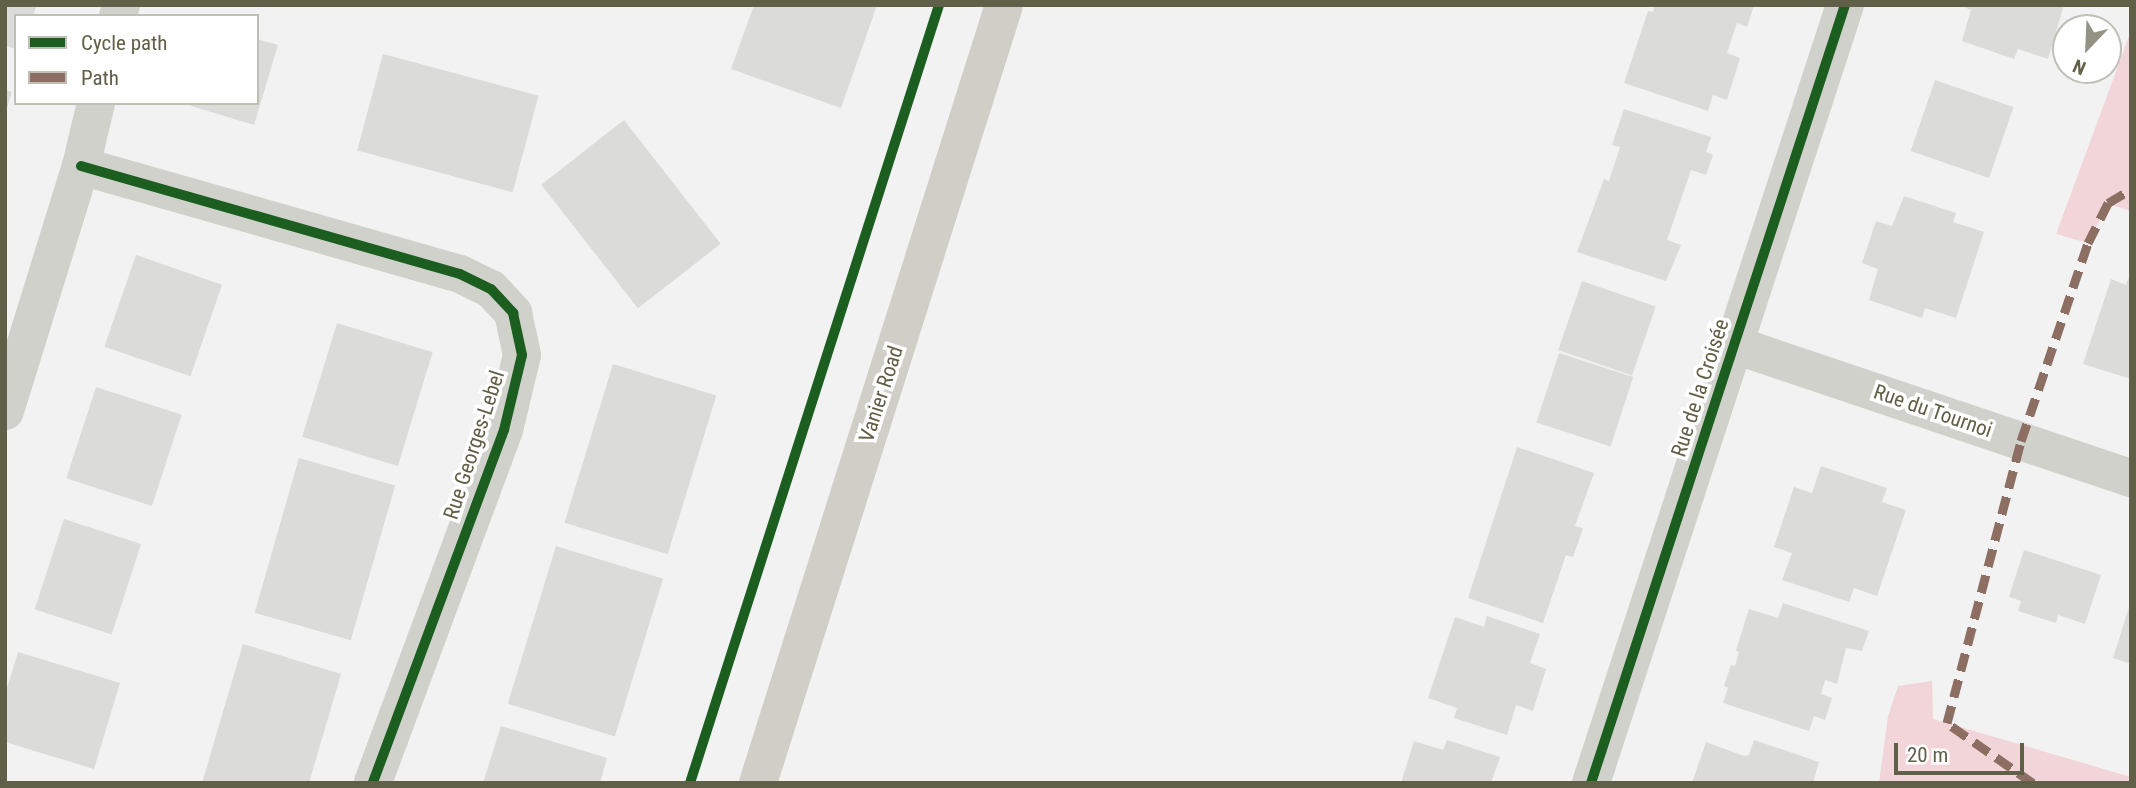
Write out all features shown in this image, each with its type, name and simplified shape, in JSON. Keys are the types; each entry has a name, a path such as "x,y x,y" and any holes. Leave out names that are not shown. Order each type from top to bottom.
{"main road":[{"name":"Vanier Road","path":"758,783 1004,5"}],"street":[{"name":"Rue de la Croisée","path":"1591,783 1845,5"},
{"path":"5,411 81,166 96,105"},
{"name":"Rue Georges-Lebel","path":"81,166 460,274 491,289 513,313 522,355 503,430 373,783"},
{"name":"Rue du Tournoi","path":"1735,345 2131,478"}],"shaded area":[{"path":"2131,31 2131,211 2108,204 2088,243 2056,234 2111,84 2122,84 2122,55"},
{"path":"1932,681 1933,719 2131,777 2131,783 1879,783 1888,716 1898,686"}],"building":[{"path":"5,5 37,5 34,14 14,14 14,48 5,46"},
{"path":"754,5 877,5 841,108 731,69"},
{"path":"1655,5 1754,5 1747,27 1737,23 1727,53 1740,58 1727,100 1713,95 1708,111 1624,83 1648,11 1653,12"},
{"path":"1959,5 2064,5 2061,14 2052,14 2052,46 2048,59 2018,49 2014,59 1962,41 1971,10"},
{"path":"259,40 278,45 254,125 191,106 259,105"},
{"path":"383,54 539,96 513,192 357,151"},
{"path":"1935,80 2013,107 1989,178 1911,151"},
{"path":"5,90 12,92 6,111 5,110"},
{"path":"1624,109 1711,137 1706,152 1713,155 1706,175 1691,170 1667,240 1681,245 1666,281 1577,252 1604,179 1609,181 1620,147 1612,145"},
{"path":"624,120 721,244 638,308 541,185"},
{"path":"1904,196 1956,213 1953,222 1984,232 1956,318 1925,308 1922,318 1869,300 1878,269 1862,263 1876,221 1892,226"},
{"path":"136,255 222,285 190,376 104,347"},
{"path":"2111,279 2126,285 2128,279 2131,280 2131,379 2083,364"},
{"path":"1582,281 1656,306 1632,375 1558,350"},
{"path":"337,323 433,352 398,466 302,437"},
{"path":"1559,353 1633,377 1611,447 1536,422"},
{"path":"613,364 716,396 668,554 564,523"},
{"path":"96,387 182,415 152,506 66,478"},
{"path":"1517,447 1594,473 1575,526 1583,528 1578,543 1573,557 1566,555 1543,623 1468,598"},
{"path":"299,458 395,486 351,640 255,613"},
{"path":"1821,466 1887,488 1882,502 1906,510 1877,596 1854,588 1849,602 1782,580 1792,553 1774,547 1794,487 1812,493"},
{"path":"64,519 141,544 112,634 35,609"},
{"path":"556,546 663,579 615,737 508,704"},
{"path":"2024,550 2101,575 2085,624 2058,615 2056,623 2018,611 2021,601 2009,597"},
{"path":"1783,603 1869,631 1862,651 1846,648 1837,684 1825,680 1821,694 1832,698 1825,720 1814,716 1809,731 1723,703 1728,688 1724,686 1731,665 1735,666 1739,652 1736,650 1749,609 1778,618"},
{"path":"2131,604 2131,664 2113,658"},
{"path":"1487,616 1540,634 1530,663 1546,669 1533,711 1516,705 1507,735 1454,718 1457,708 1428,698 1455,617 1484,627"},
{"path":"243,644 341,674 309,783 202,783"},
{"path":"18,652 120,683 94,769 5,742 5,695"},
{"path":"501,726 607,758 600,783 483,783"},
{"path":"1447,740 1500,757 1491,783 1401,783 1414,741 1443,750"},
{"path":"1754,740 1819,762 1813,783 1692,783 1706,742 1744,756 1749,755"}],"marked path":[{"path":"2033,783 1947,723 2021,441 2088,243 2108,203 2131,189"}],"cycle path":[{"path":"690,783 939,5"},
{"path":"1591,783 1845,5"},
{"path":"81,166 460,274 491,289 513,313 522,355 504,430 373,783"}]}
